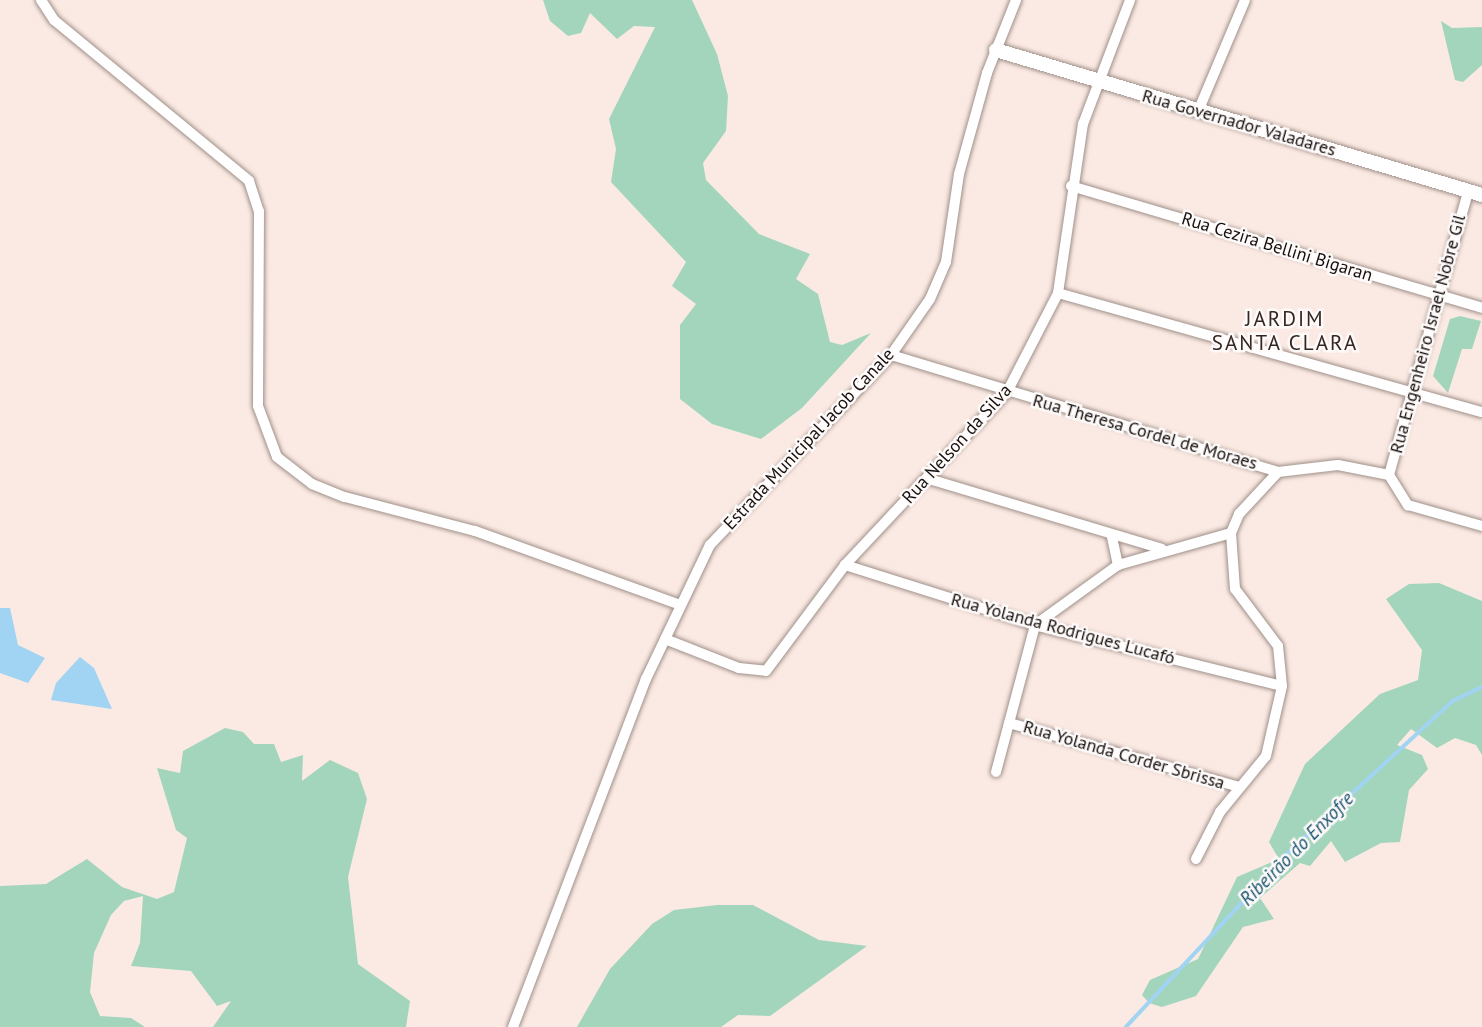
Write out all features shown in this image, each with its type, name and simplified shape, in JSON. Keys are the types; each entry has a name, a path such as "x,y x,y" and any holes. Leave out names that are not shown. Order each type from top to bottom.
{"street":[{"path":"41,0 54,20 249,181 259,211 258,406 277,457 312,484 345,497 475,531 678,604"},
{"name":"Estrada Municipal Jacob Canale","path":"513,1027 678,604 710,545 891,355 946,262 959,174 996,50 1016,0"},
{"name":"Rua Nelson da Silva","path":"665,639 739,668 766,671 845,565 1007,392 1058,293 1071,186 1096,82 1130,0"},
{"path":"1199,109 1245,0"},
{"name":"Rua Governador Valadares","path":"996,50 1475,194"},
{"name":"Rua Cezira Bellini Bigaran","path":"1071,186 1482,308"},
{"name":"Rua Engenheiro Israel Nobre Gil","path":"1389,475 1436,294 1475,194"},
{"path":"1058,293 1482,412"},
{"name":"Rua Theresa Cordel de Moraes","path":"891,355 1278,472"},
{"path":"1196,859 1239,787 1266,756 1282,686 1278,646 1235,589 1231,533 1245,506 1278,472 1338,465 1389,475 1408,505 1482,526"},
{"path":"929,478 1112,537 1162,550"},
{"path":"996,772 1035,625 1118,565 1162,550 1231,533"},
{"path":"1112,537 1118,565"},
{"name":"Rua Yolanda Rodrigues Lucafó","path":"845,565 1035,625 1282,686"},
{"name":"Rua Yolanda Corder Sbrissa","path":"1009,723 1239,787"}],"green space":[{"path":"543,0 692,0 717,54 728,96 726,131 703,163 706,180 759,234 810,254 796,279 818,294 830,342 842,345 871,333 802,408 761,439 712,424 680,399 680,325 696,304 672,286 686,262 611,182 616,149 609,119 655,27 634,26 617,39 590,13 581,33 568,36 550,21"},
{"path":"1441,21 1452,28 1482,27 1482,65 1463,82 1455,80"},
{"path":"1460,316 1481,321 1472,349 1462,349 1448,393 1433,376 1450,319"},
{"path":"1439,583 1482,601 1482,755 1476,745 1455,738 1437,748 1411,729 1397,745 1422,755 1428,769 1409,790 1400,842 1381,843 1345,862 1331,841 1310,866 1300,863 1260,898 1274,919 1243,927 1196,996 1162,1007 1149,1003 1142,995 1150,980 1198,959 1237,877 1279,859 1269,842 1305,764 1380,694 1418,680 1422,650 1386,599 1409,584"},
{"path":"225,728 243,732 254,744 274,744 281,762 303,755 302,781 330,760 358,773 367,799 348,877 358,964 410,1001 406,1027 213,1027 231,1001 217,1006 191,971 131,966 140,943 143,896 124,901 111,915 94,953 90,992 100,1016 131,1018 145,1027 0,1027 0,886 46,884 87,859 122,887 157,899 174,892 187,838 176,830 157,768 180,773 183,751"},
{"path":"717,905 753,905 819,940 867,946 770,1016 738,1015 721,1027 577,1027 610,969 652,924 674,910"}],"water":[{"path":"0,608 10,608 18,645 45,658 28,683 0,673"},
{"path":"80,657 94,668 112,709 51,700 56,683"}],"waterway":[{"name":"Ribeirão do Enxofre","path":"1126,1027 1294,847 1453,701 1482,687"}],"district":[{"name":"JARDIM SANTA CLARA","path":"1285,331"}]}
